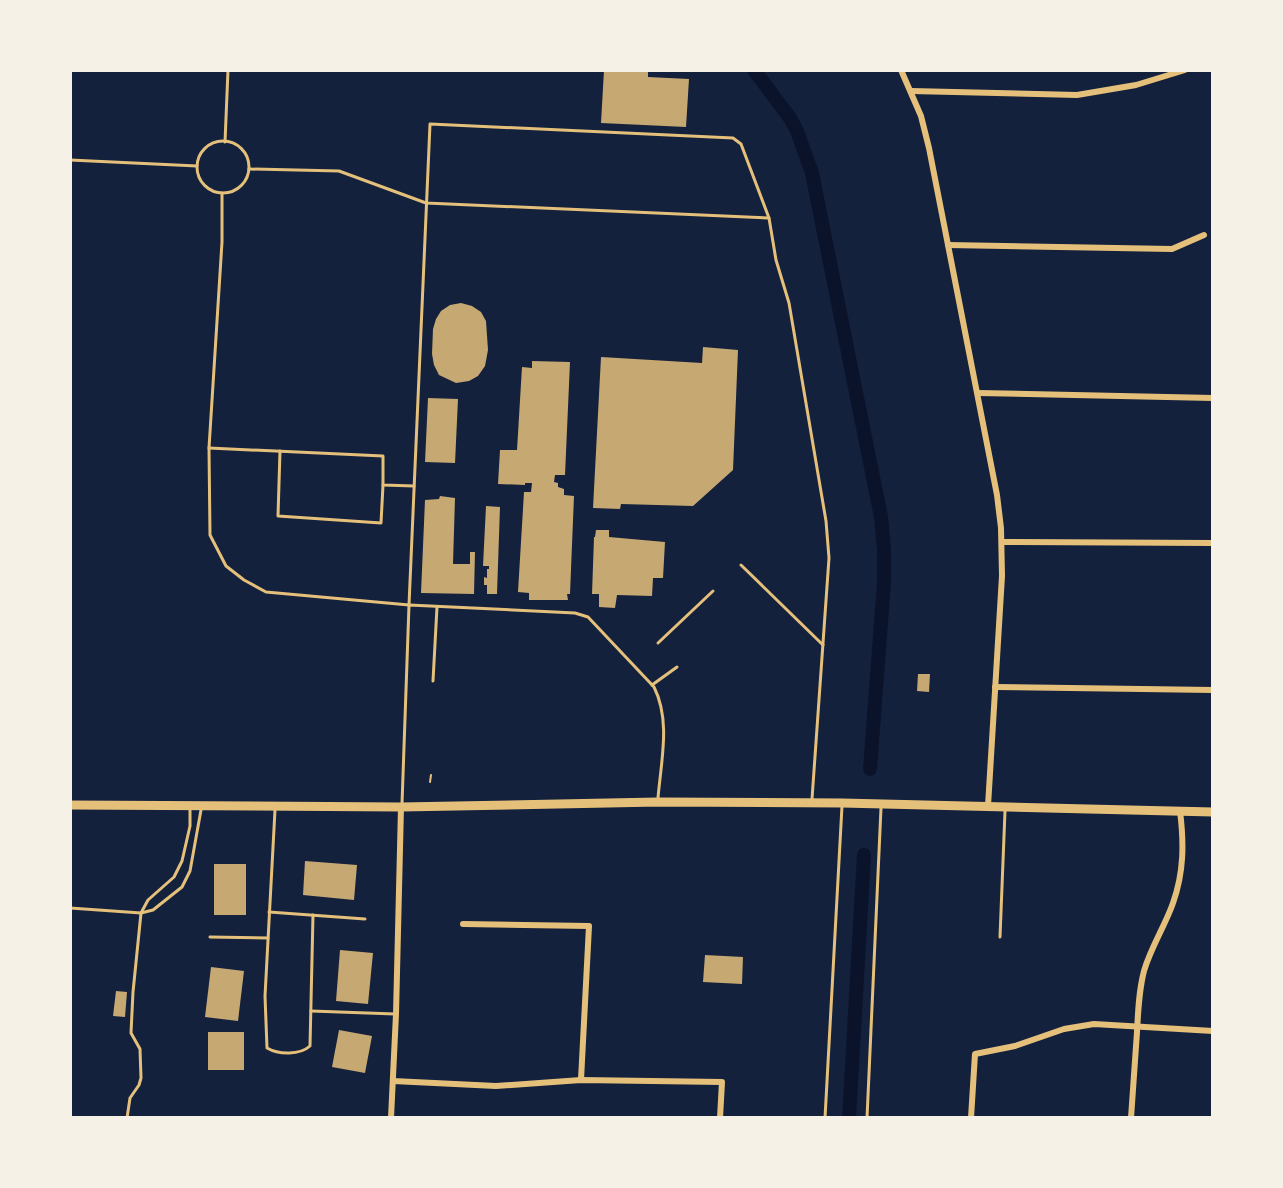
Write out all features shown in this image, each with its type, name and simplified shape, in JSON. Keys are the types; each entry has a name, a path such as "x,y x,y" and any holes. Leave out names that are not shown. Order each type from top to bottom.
{"main road":[{"path":"70,805 275,808 658,802 842,803 1213,812"}],"street":[{"path":"901,70 921,116 929,148 997,495 1002,542 988,806"},
{"path":"911,91 1077,95 1136,85 1185,70"},
{"path":"948,245 1172,249 1204,235"},
{"path":"978,393 1213,398"},
{"path":"1002,542 1213,543"},
{"path":"995,687 1213,690"},
{"path":"391,1118 401,807"},
{"path":"1131,1118 1144,973 1180,880 1183,837 1180,811"},
{"path":"463,924 589,926 581,1080"},
{"path":"971,1118 975,1054 1015,1046 1064,1029 1094,1024 1213,1031"},
{"path":"393,1081 496,1086 581,1080 722,1082 720,1118"}],"lane":[{"path":"225,142 228,70"},
{"path":"401,807 430,124 733,138 741,144 769,218 776,260 789,303 826,521 829,558 812,803"},
{"path":"225,142 241,149 249,169 239,188 222,193 205,186 197,166 207,147 225,142"},
{"path":"70,160 197,166"},
{"path":"249,169 339,171 426,203 769,218"},
{"path":"222,193 209,501 210,535 226,566 266,592 437,607 575,613 588,617 652,685 661,701 664,719 658,802"},
{"path":"209,448 280,451 383,456 381,523 278,516 280,451"},
{"path":"383,485 414,486"},
{"path":"741,565 823,645"},
{"path":"658,643 713,591"},
{"path":"433,681 437,607"},
{"path":"652,685 677,667"},
{"path":"825,1118 842,803"},
{"path":"867,1118 881,804"},
{"path":"70,908 141,913 153,910 182,887 190,871 202,806"},
{"path":"127,1118 130,1098 141,1078 140,1049 131,1033 141,913 148,900 174,877 182,861 190,826 190,807"},
{"path":"1000,937 1006,807"},
{"path":"275,808 265,996 267,1048 274,1052 303,1052 310,1046 313,915"},
{"path":"269,912 365,919"},
{"path":"210,937 268,938"},
{"path":"311,1011 396,1014"}],"path":[{"path":"430,782 431,775"}],"building":[{"path":"604,70 648,70 648,77 689,79 686,127 601,123"},
{"path":"461,303 481,312 486,321 488,350 485,366 478,376 456,383 439,375 434,365 433,329 441,311"},
{"path":"703,347 738,350 733,470 693,506 621,504 620,509 593,508 601,357 702,363"},
{"path":"532,361 570,362 565,475 555,475 554,482 564,489 564,495 574,496 568,600 529,600 529,593 518,592 524,492 531,492 532,483 498,484 500,450 517,450 522,367 532,368"},
{"path":"428,398 458,399 455,463 425,462"},
{"path":"440,496 455,498 453,564 470,564 470,552 475,552 474,594 421,593 425,500 439,499"},
{"path":"486,506 500,507 497,594 487,594 487,585 484,585 489,569 489,566 483,566"},
{"path":"596,530 609,530 609,537 665,542 663,578 653,578 652,596 617,595 615,608 599,607 599,594 592,594"},
{"path":"918,674 930,674 929,692 917,691"},
{"path":"305,861 357,865 354,900 303,895"},
{"path":"214,864 246,864 246,915 214,915"},
{"path":"340,950 373,953 368,1004 336,1001"},
{"path":"705,955 743,957 742,984 703,982"},
{"path":"211,967 244,971 238,1021 205,1017"},
{"path":"116,991 127,992 125,1017 113,1016"},
{"path":"339,1030 372,1036 365,1073 332,1067"},
{"path":"208,1032 244,1032 244,1070 208,1070"}],"waterway":[{"path":"754,70 790,118 812,173 881,517 884,582 870,769"},
{"path":"849,1118 864,855"}]}
